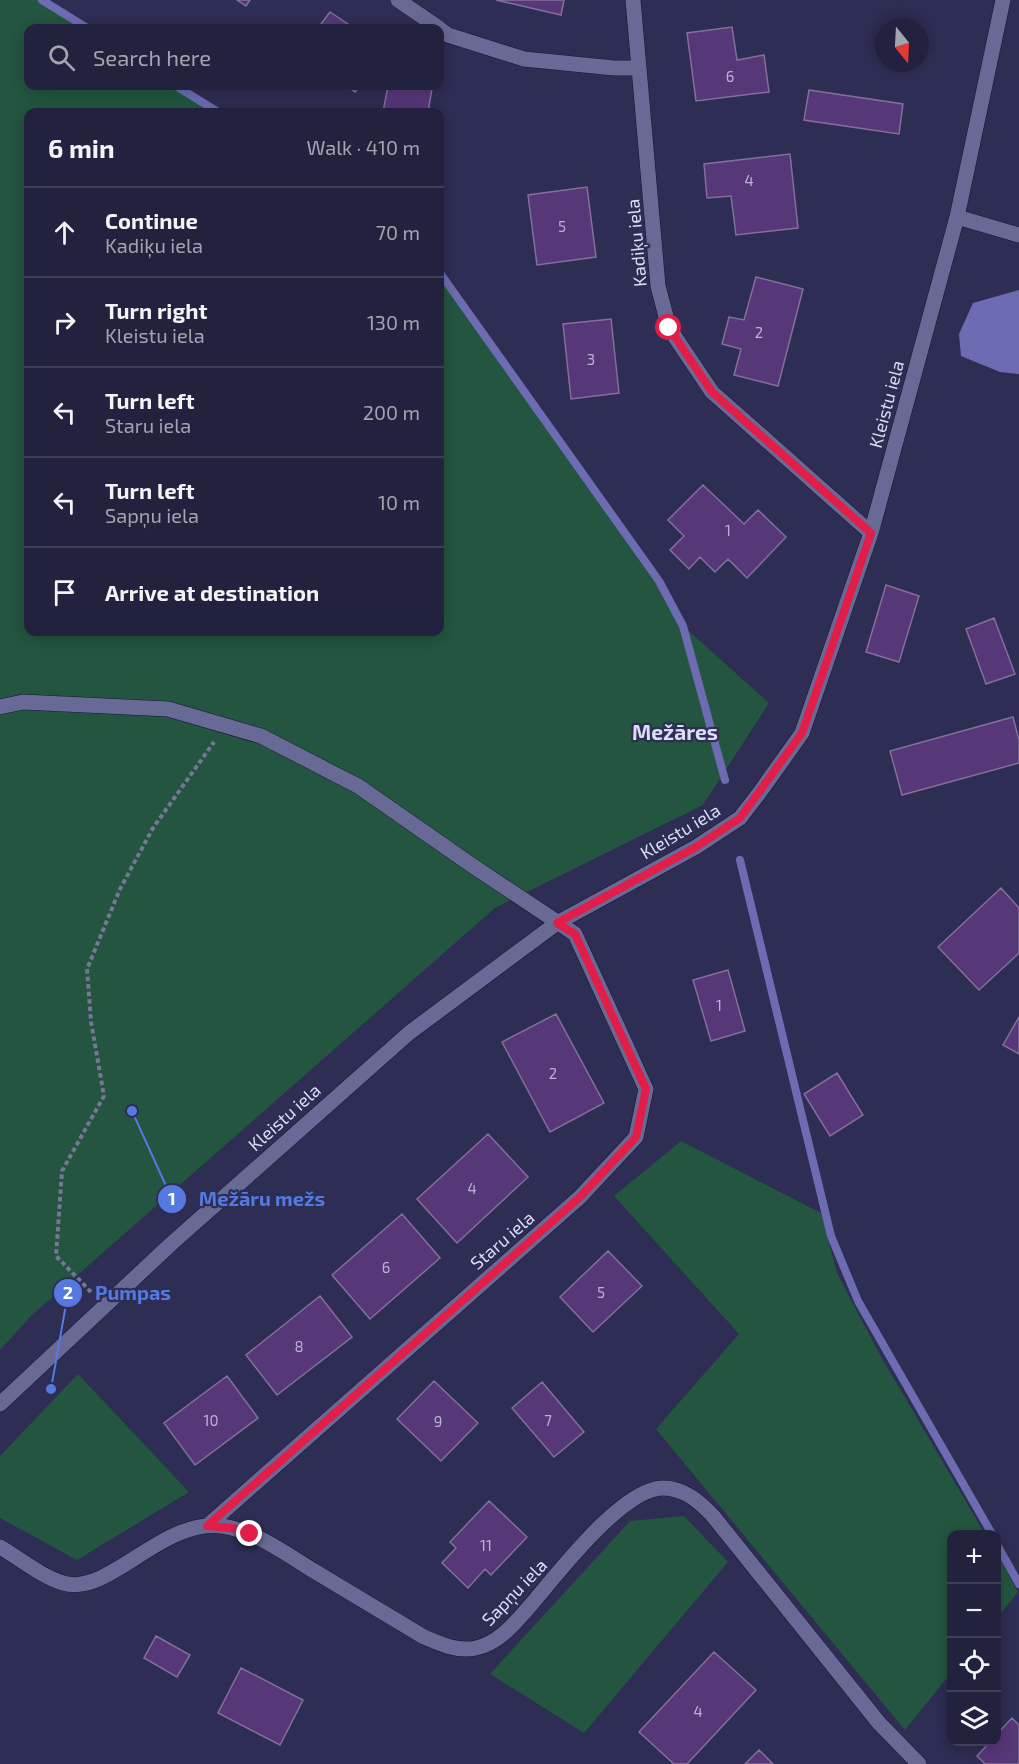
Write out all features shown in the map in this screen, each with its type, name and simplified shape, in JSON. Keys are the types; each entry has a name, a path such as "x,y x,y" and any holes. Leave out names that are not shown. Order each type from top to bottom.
{"street":[{"path":"398,0 432,24"},
{"name":"Kadiķu iela","path":"633,0 658,286 669,328 712,392 871,533"},
{"name":"Kleistu iela","path":"0,1404 104,1305 409,1033 557,923 696,847 740,818 802,733 871,533 957,217 1003,0"},
{"path":"444,32 524,58 614,68 639,68"},
{"path":"957,217 1019,235"},
{"name":"Staru iela","path":"0,707 23,702 168,709 261,736 358,786 575,934 646,1089 636,1137 580,1197 207,1526"},
{"name":"Sapņu iela","path":"0,1547 63,1583 88,1584 181,1531 207,1526 233,1528 250,1534 423,1637 447,1647 467,1649 488,1644 509,1629 603,1523 624,1504 650,1490 663,1488 684,1492 703,1505 713,1516 879,1723 919,1764"}],"path":[{"path":"104,1305 56,1256 62,1171 104,1096 91,1022 87,969 120,889 153,828 199,765 224,725"}],"green space":[{"path":"0,0 41,0 80,24 24,24 24,90 181,90 211,108 24,108 24,636 444,636 444,279 659,581 683,626 769,703 703,805 495,908 32,1315 0,1350"},
{"path":"681,1141 821,1213 837,1273 879,1353 983,1530 947,1530 947,1678 905,1730 656,1429 739,1334 614,1196"},
{"path":"78,1374 189,1492 77,1560 0,1518 0,1456"},
{"path":"684,1516 728,1562 584,1733 490,1674 630,1521"},
{"path":"1001,1561 1018,1592 1001,1613"}],"shaded area":[{"path":"1019,290 1019,374 1000,372 961,356 959,334 973,303"}],"building":[{"path":"237,0 250,0 246,6"},
{"path":"496,0 564,0 561,15"},
{"path":"330,12 348,24 321,24"},
{"path":"732,27 737,60 764,55 769,92 696,101 687,33"},
{"path":"387,90 432,90 429,108 384,108"},
{"path":"809,90 903,104 899,134 804,120"},
{"path":"790,154 798,228 736,235 731,196 707,198 704,164"},
{"path":"587,187 596,257 537,265 528,195"},
{"path":"756,277 803,289 778,386 734,375 741,349 722,344 729,317 744,320"},
{"path":"611,319 619,393 571,399 563,324"},
{"path":"703,485 744,524 758,510 786,537 747,578 728,559 715,572 700,557 689,569 670,550 684,536 668,520"},
{"path":"886,585 919,596 899,662 866,652"},
{"path":"994,618 1015,674 986,684 966,629"},
{"path":"1013,717 1019,740 1019,763 902,795 890,751"},
{"path":"1001,888 1019,908 1019,953 979,990 938,947"},
{"path":"728,970 745,1031 711,1041 693,980"},
{"path":"556,1014 604,1103 550,1132 502,1042"},
{"path":"1019,1017 1019,1054 1003,1045"},
{"path":"837,1073 863,1115 830,1136 804,1094"},
{"path":"488,1134 528,1177 457,1243 417,1199"},
{"path":"402,1214 440,1258 370,1319 332,1275"},
{"path":"608,1251 642,1286 593,1332 560,1297"},
{"path":"320,1296 352,1337 277,1395 246,1355"},
{"path":"227,1376 258,1418 195,1465 164,1423"},
{"path":"434,1381 478,1423 441,1461 397,1419"},
{"path":"542,1382 584,1432 554,1457 512,1408"},
{"path":"489,1501 527,1537 491,1575 485,1569 468,1588 442,1563 456,1548 450,1542"},
{"path":"156,1636 190,1655 177,1677 144,1658"},
{"path":"714,1652 756,1690 687,1764 674,1764 639,1732"},
{"path":"241,1668 303,1700 280,1745 218,1713"},
{"path":"1012,1718 1019,1725 1019,1764 985,1764 977,1756 986,1746 1001,1746 1001,1730"},
{"path":"759,1750 773,1764 745,1764"}],"waterway":[{"path":"42,0 81,24"},
{"path":"182,90 212,108"},
{"path":"444,279 659,581 683,626 725,780"},
{"path":"740,860 831,1236 858,1301 990,1530"},
{"path":"1001,1552 1019,1584"}],"place":[{"name":"Mežāru mežs","path":"132,1111"},
{"name":"Pumpas","path":"51,1389"}],"district":[{"name":"Mežāres","path":"675,731"}],"route":[{"path":"250,1534 233,1528 207,1526 580,1197 636,1137 646,1089 575,934 557,923 696,847 740,818 802,733 871,533 712,392 669,328"}]}
